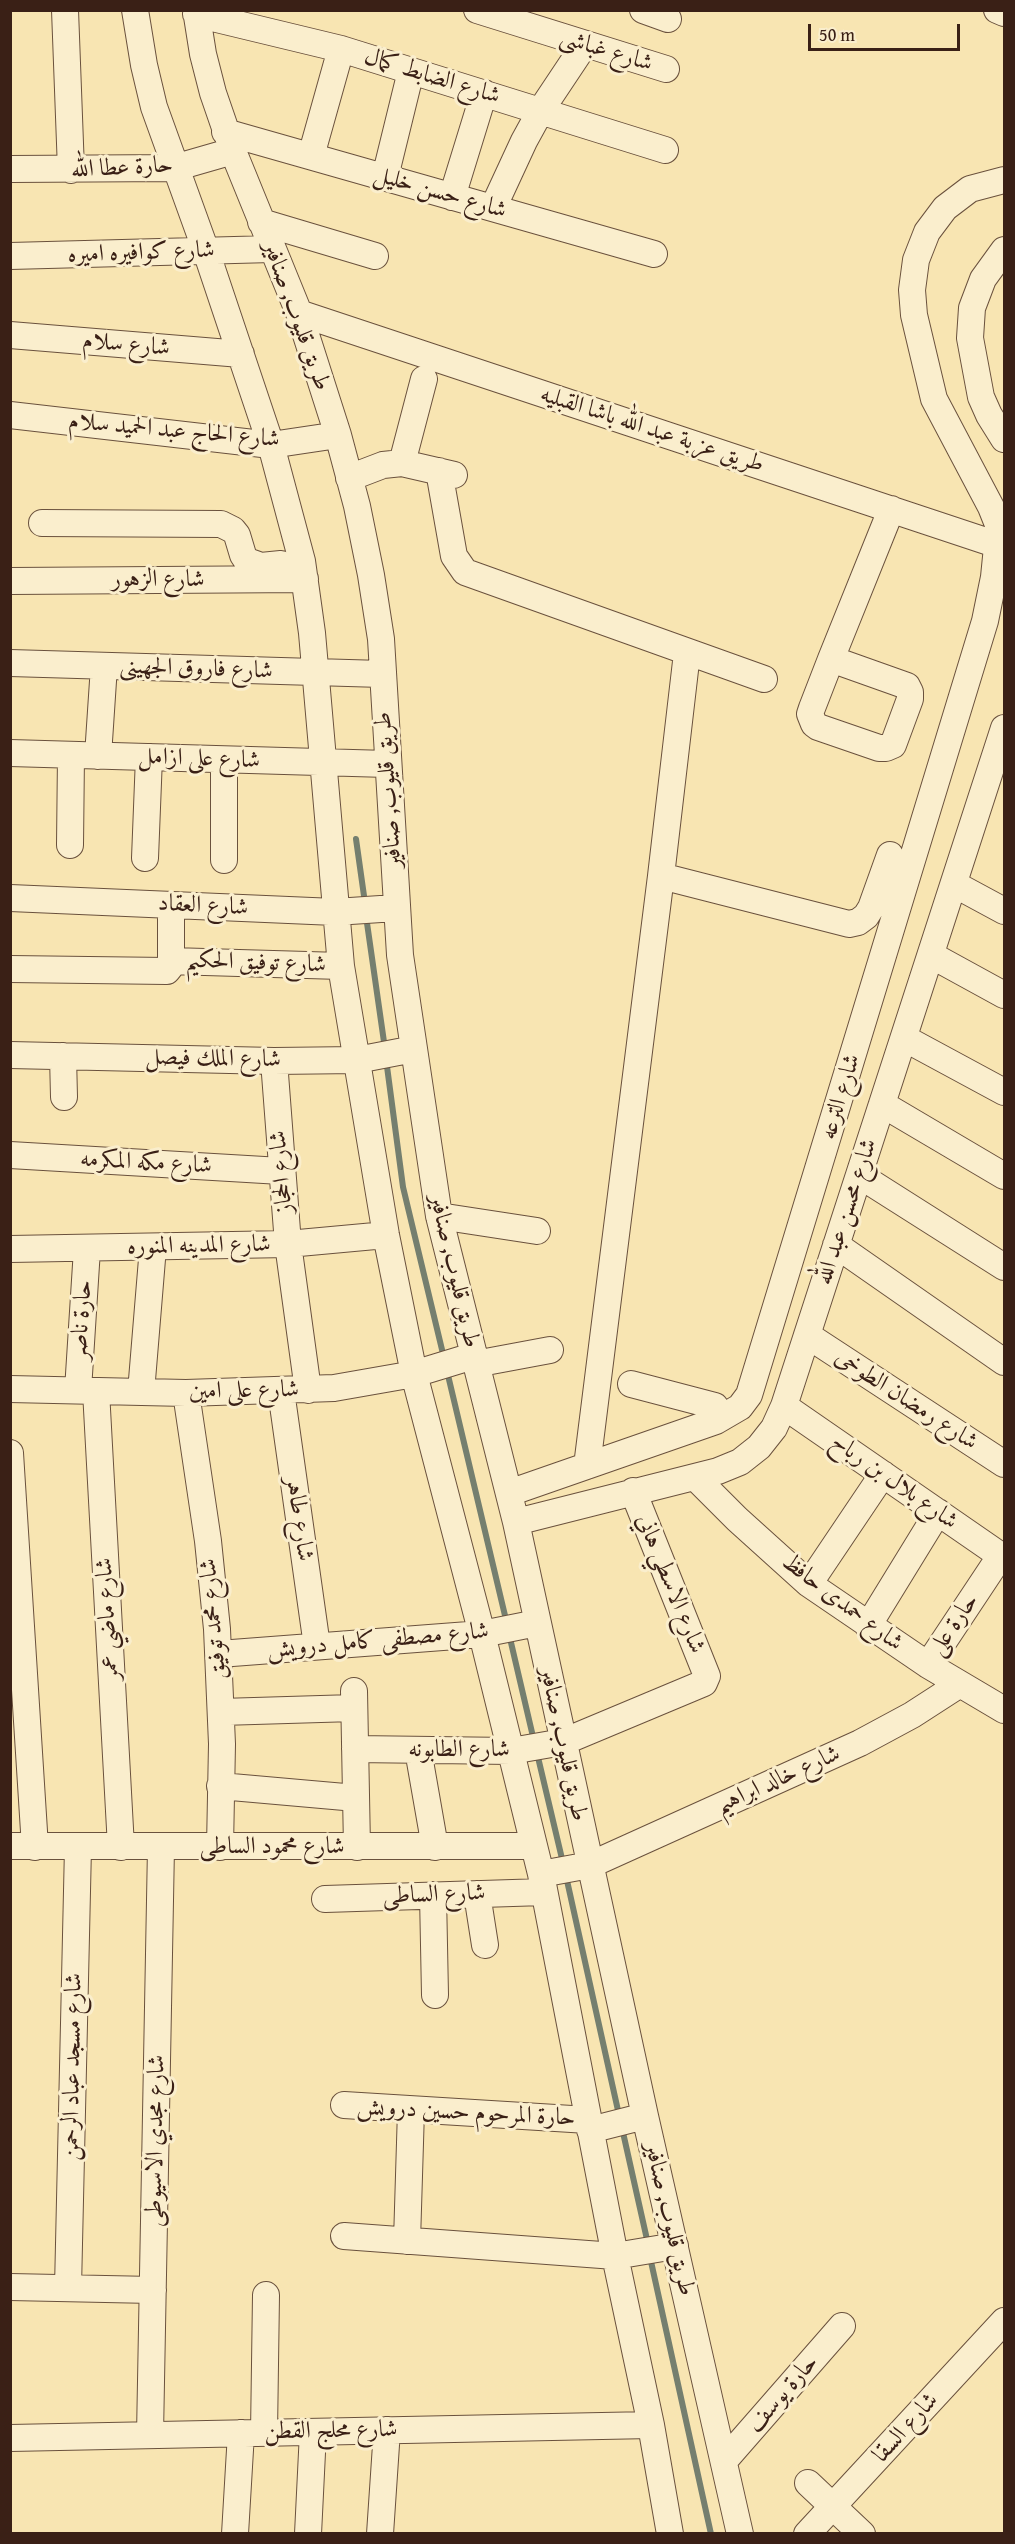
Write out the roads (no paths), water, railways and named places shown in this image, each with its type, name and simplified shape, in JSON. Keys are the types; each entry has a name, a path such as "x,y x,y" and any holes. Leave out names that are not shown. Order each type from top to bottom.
{"street":[{"path":"64,10 71,170"},
{"name":"طريق قليوب, صنافير","path":"135,10 154,107 174,168 206,251 271,445 303,570 315,672 341,966 386,1235 414,1374 482,1634 534,1846 651,2426 670,2534"},
{"name":"شارع غباشى","path":"477,10 666,69"},
{"path":"643,10 668,19"},
{"path":"998,10 1005,13"},
{"name":"طريق قليوب, صنافير","path":"196,12 203,54 229,142 299,313 338,435 371,574 381,639 400,955 439,1216 516,1522 645,2116 741,2534"},
{"name":"شارع الضابط كمال","path":"196,12 341,49 665,150"},
{"path":"493,208 541,110 585,44"},
{"path":"311,156 341,49"},
{"path":"385,177 411,71"},
{"path":"452,196 484,93"},
{"name":"حارة عطا الله","path":"10,170 174,168 229,142"},
{"name":"شارع حسن خليل","path":"229,142 311,156 654,254"},
{"name":"شارع الترعه","path":"509,1493 729,1415 740,1407 749,1395 973,665 1002,546 999,527 991,507 934,399 914,315 912,290 916,260 927,232 945,208 970,189 1005,180"},
{"path":"261,222 375,255"},
{"name":"شارع كوافيره اميره","path":"10,256 272,249"},
{"path":"1005,250 983,279 972,308 970,338 981,397 989,415 1005,439"},
{"name":"طريق عزبة عبد الله باشا القبليه","path":"299,313 1002,546"},
{"name":"شارع سلام","path":"10,335 240,354"},
{"path":"402,463 424,379"},
{"name":"شارع الحاج عبد الحميد سلام","path":"10,415 271,445 338,435"},
{"path":"350,478 383,465 402,463 447,473 454,556 465,572 764,680"},
{"path":"831,659 891,508"},
{"path":"42,523 221,524 233,530 243,555 254,564 303,570"},
{"name":"شارع الزهور","path":"10,581 303,570"},
{"path":"587,1466 662,876 687,652"},
{"name":"شارع فاروق الجهينى","path":"10,663 382,674"},
{"path":"98,756 104,666"},
{"name":"شارع محسن عبد الله","path":"516,1522 718,1471 740,1462 759,1447 774,1428 784,1406 954,884 994,798 1005,728"},
{"name":"شارع على ازامل","path":"10,753 387,764"},
{"path":"70,845 71,755"},
{"path":"145,858 149,758"},
{"path":"224,760 224,860"},
{"path":"662,876 849,924 858,922 871,908 890,855"},
{"path":"954,884 1005,910"},
{"name":"شارع العقاد","path":"10,898 335,912 396,908"},
{"path":"171,905 171,963"},
{"path":"931,955 1005,995"},
{"name":"شارع توفيق الحكيم","path":"10,969 164,972 171,963 341,966"},
{"path":"904,1038 1005,1092"},
{"name":"شارع الملك فيصل","path":"10,1055 357,1060 414,1049"},
{"path":"63,1056 64,1097"},
{"name":"شارع الحجاز","path":"274,1060 288,1244 308,1390"},
{"path":"882,1104 1005,1176"},
{"name":"شارع مكه المكرمه","path":"10,1155 281,1171"},
{"path":"859,1175 1005,1267"},
{"path":"439,1216 537,1231"},
{"name":"شارع المدينه المنوره","path":"10,1249 288,1244 386,1235"},
{"path":"837,1245 1005,1362"},
{"path":"141,1392 153,1248"},
{"name":"حارة ناصر","path":"87,1249 87,1390"},
{"name":"شارع رمضان الطوخى","path":"807,1335 1005,1464"},
{"name":"شارع على امين","path":"10,1389 141,1392 308,1390 334,1388 414,1374 474,1360 550,1350"},
{"path":"631,1384 714,1406"},
{"name":"شارع ماضي عمر","path":"87,1390 121,1847"},
{"name":"شارع طاهر","path":"281,1391 317,1646"},
{"name":"شارع محمد توفيق","path":"186,1392 208,1541 219,1654 220,1847"},
{"path":"663,1392 678,1433"},
{"name":"شارع بلال بن رباح","path":"784,1406 1003,1556"},
{"path":"10,1453 22,1846"},
{"path":"809,1584 883,1474"},
{"name":"شارع حمدى حافظ","path":"695,1477 737,1519 809,1584 928,1665 1005,1710"},
{"name":"شارع الاسطي هاني","path":"633,1491 706,1676"},
{"path":"868,1626 938,1512"},
{"name":"حارة على","path":"928,1665 1003,1556"},
{"name":"شارع مصطفى كامل درويش","path":"219,1654 482,1634 537,1623"},
{"name":"شارع الطابونه","path":"355,1749 511,1751 563,1742 702,1685 706,1676"},
{"name":"شارع خالد ابراهيم","path":"542,1883 590,1865 860,1743 912,1715 960,1684"},
{"path":"221,1712 354,1699 357,1848"},
{"path":"418,1750 435,1847"},
{"path":"220,1786 356,1798"},
{"name":"شارع محمود الساطى","path":"22,1846 357,1848 534,1846"},
{"name":"شارع مسجد عباد الرحمن","path":"68,2288 78,1846"},
{"name":"شارع مجدي الاسيوطى","path":"150,2435 161,1847"},
{"name":"شارع الساطى","path":"325,1899 477,1894 542,1883"},
{"path":"477,1894 485,1945"},
{"path":"433,1895 435,1995"},
{"name":"حارة المرحوم حسين درويش","path":"344,2105 589,2125 645,2116"},
{"path":"407,2241 411,2110"},
{"path":"344,2236 615,2256 675,2246"},
{"path":"10,2287 153,2290"},
{"path":"235,2534 252,2433 266,2295"},
{"name":"شارع السقا","path":"807,2534 1005,2320"},
{"name":"حارة يوسف","path":"724,2461 842,2326"},
{"name":"شارع محلج القطن","path":"10,2438 651,2426"},
{"path":"380,2534 387,2430"},
{"path":"308,2534 313,2432"},
{"path":"808,2483 862,2534"}],"waterway":[{"path":"356,839 365,903"},
{"path":"366,916 385,1049"},
{"path":"386,1059 403,1187 444,1358"},
{"path":"447,1371 507,1624"},
{"path":"509,1634 534,1741"},
{"path":"537,1753 563,1863"},
{"path":"566,1876 619,2115"},
{"path":"622,2128 648,2244"},
{"path":"650,2257 711,2534"}]}
